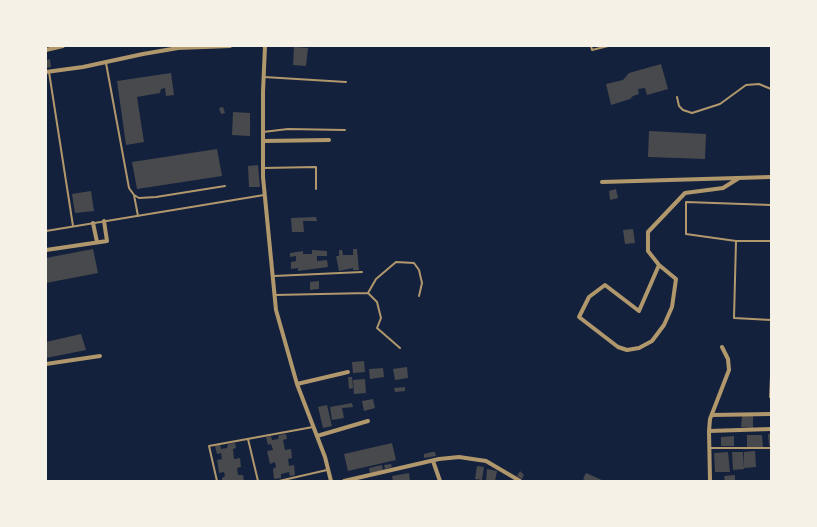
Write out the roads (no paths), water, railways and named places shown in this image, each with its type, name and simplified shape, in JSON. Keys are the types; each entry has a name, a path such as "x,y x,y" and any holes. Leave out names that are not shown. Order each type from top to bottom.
{"street":[{"path":"46,50 63,46"},
{"path":"47,72 178,48 230,46"},
{"path":"265,46 262,132 263,168 264,195 274,296 279,325 297,384 332,481"},
{"path":"263,141 330,140"},
{"path":"659,265 639,312 605,285 589,297 580,317 618,347 627,350 639,348 652,342 664,325 672,307 676,279 659,265 648,251 648,232 685,193 723,188 739,178"},
{"path":"602,182 771,178"},
{"path":"46,250 107,241 104,221"},
{"path":"93,223 97,242"},
{"path":"710,481 709,431 712,415 729,370 728,359 722,347"},
{"path":"46,364 100,356"},
{"path":"297,384 348,372"},
{"path":"712,415 771,414"},
{"path":"317,436 368,421"},
{"path":"709,431 771,429"},
{"path":"344,481 450,458 479,460 494,465 520,481"},
{"path":"433,461 440,481"}],"lane":[{"path":"591,46 592,50 608,46"},
{"path":"106,62 129,188 134,195 139,198 150,197 225,186"},
{"path":"47,72 73,226"},
{"path":"263,76 346,82"},
{"path":"677,97 679,106 683,110 692,113 720,104 746,85 759,84 771,89"},
{"path":"262,132 288,129 345,130"},
{"path":"263,168 316,167 316,189"},
{"path":"134,195 138,216"},
{"path":"46,231 264,195"},
{"path":"771,205 686,202 686,234 736,241 771,241"},
{"path":"736,241 734,318 771,320"},
{"path":"368,293 376,279 396,262 414,263 419,270 422,284 419,296"},
{"path":"272,276 362,272"},
{"path":"274,296 368,293 377,302 379,308 381,318 377,328 400,348"},
{"path":"770,397 771,376"},
{"path":"217,481 209,446 313,427"},
{"path":"248,439 258,481"},
{"path":"709,448 771,448"},
{"path":"279,481 328,470"}]}
